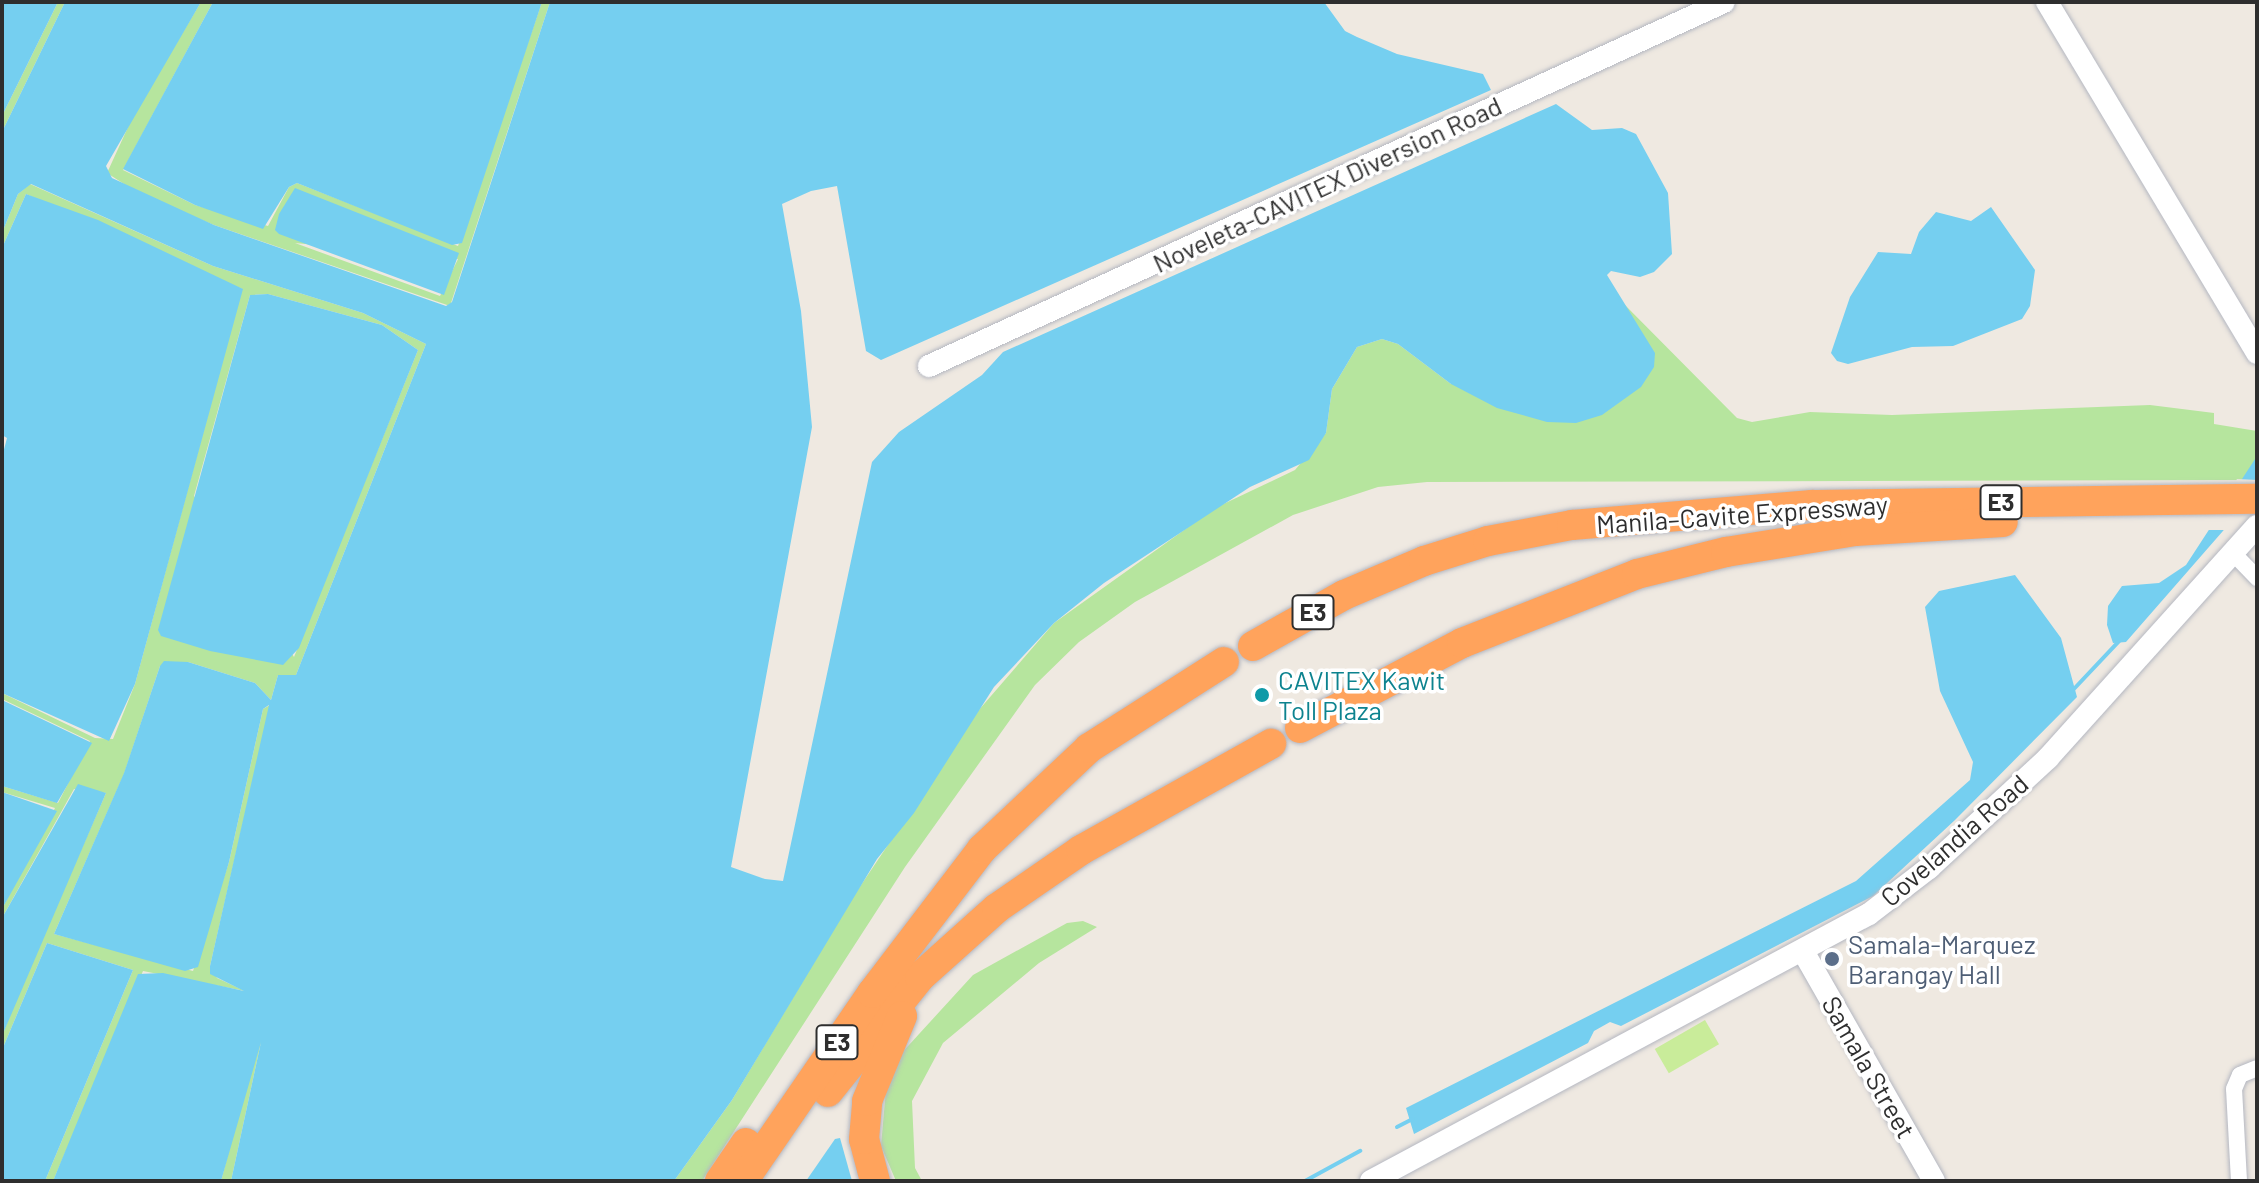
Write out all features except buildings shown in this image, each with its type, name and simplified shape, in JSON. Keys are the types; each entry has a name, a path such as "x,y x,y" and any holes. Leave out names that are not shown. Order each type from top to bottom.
{"highway":[{"name":"Manila–Cavite Expressway","path":"1300,728 1438,654 1538,609 1698,558 1889,527 2186,510 2257,499"},
{"name":"Manila–Cavite Expressway","path":"1253,646 1344,595 1424,561 1488,541 1572,525 1812,505 2186,510 2255,529"},
{"name":"E3","path":"743,1181 935,905 982,849 1073,761 1140,712 1224,662"},
{"name":"E3","path":"767,1181 846,1066 920,977 978,923 1049,872 1271,744"},
{"path":"720,1181 868,966 935,905"},
{"path":"875,1181 864,1139 867,1101 884,1051 920,977"}],"main road":[{"name":"Noveleta-CAVITEX Diversion Road","path":"929,366 1724,2"},
{"path":"2047,2 2257,353"},
{"name":"Covelandia Road","path":"1371,1181 1804,953 1869,914 1929,868 2048,758 2255,529"},
{"name":"Samala Street","path":"1804,953 1934,1181"}],"street":[{"path":"2233,553 2257,578"},
{"path":"2239,1181 2234,1089 2240,1075 2257,1068"}],"green space":[{"path":"58,2 65,2 2,132 2,116"},
{"path":"201,2 213,2 123,170 195,205 268,226 289,187 297,183 458,246 542,2 550,2 450,306 214,225 141,195 107,173 134,114","holes":["295,243 458,259 440,296"]},
{"path":"30,184 213,266 363,313 426,344 296,675 278,675 271,700 255,683 188,662 160,666 124,774 54,934 193,971 229,862 263,709 270,705 210,966 217,978 245,991 143,971 53,1181 45,1181 133,970 47,943 2,1050 2,1036 24,980 106,793 74,789 2,918 2,909 55,808 2,792 2,786 58,803 90,741 2,699 2,693 95,738 113,739 135,684 242,289 26,194 2,248 2,233 18,194","holes":["268,294 382,325 418,350 294,657 194,496 250,295"]},
{"path":"1618,298 1737,418 1752,422 1810,412 1892,415 2150,405 2214,413 2214,424 2257,431 2257,472 2252,480 1427,482 1378,487 1293,515 1135,602 1079,642 1035,685 905,867 702,1181 674,1181 732,1100 853,897 978,711 1054,623 1215,508 1295,470 1326,433 1332,389 1357,347 1382,339 1398,344 1451,384"},
{"path":"1083,921 1097,927 1039,963 943,1043 912,1101 915,1168 922,1181 896,1181 881,1146 886,1089 898,1057 973,975 1067,923"},
{"path":"1705,1020 1719,1044 1669,1073 1655,1049"},
{"path":"261,1042 231,1181 221,1181 257,1044"}],"water":[{"path":"2,2 58,2 2,116"},
{"path":"65,2 201,2 106,166 112,178 214,225 446,306 452,302 550,2 1324,2 1345,31 1357,37 1397,54 1483,74 1491,90 881,360 866,351 837,186 811,191 782,204 801,311 812,427 731,867 765,879 783,881 872,462 899,432 982,375 1003,352 1556,104 1592,130 1622,128 1636,134 1668,193 1672,254 1654,272 1640,277 1611,271 1607,275 1655,353 1654,367 1641,387 1602,415 1576,423 1547,422 1497,408 1451,384 1398,344 1382,339 1357,347 1332,389 1326,433 1309,460 1250,487 1104,583 1054,623 994,687 914,813 877,859 732,1100 674,1181 231,1181 261,1042 221,1181 53,1181 138,974 163,973 244,991 210,974 210,966 269,705 263,709 229,862 198,967 185,971 54,934 124,773 160,666 164,661 188,662 255,683 271,700 278,675 296,675 426,344 363,313 213,266 31,184 18,194 2,233 2,132"},
{"path":"213,2 542,2 462,243 452,245 297,183 289,187 263,229 195,205 123,169"},
{"path":"295,188 459,253 444,295 279,234 275,230 279,214"},
{"path":"26,194 98,220 243,289 135,684 109,741 2,693 2,457 7,438 2,435 2,248"},
{"path":"1991,207 2035,270 2030,306 2022,319 1953,346 1912,347 1848,364 1837,361 1831,353 1850,297 1878,252 1911,254 1919,232 1936,212 1971,221"},
{"path":"268,294 382,325 418,350 299,648 283,665 210,651 161,636 158,630 250,295"},
{"path":"2257,456 2257,492 2126,642 2113,643 2107,625 2108,606 2122,586 2159,583 2186,565"},
{"path":"2015,575 2061,638 2077,697 1955,820 1873,896 1621,1026 1610,1022 1594,1031 1588,1043 1414,1134 1406,1108 1856,881 1970,780 1973,762 1940,691 1925,607 1939,591"},
{"path":"2,700 92,743 57,803 2,786"},
{"path":"78,784 106,793 2,1036 2,918"},
{"path":"2,792 57,811 2,909"},
{"path":"47,943 133,970 45,1181 2,1181 2,1050"},
{"path":"840,1138 852,1181 806,1181 835,1139"}],"pier":[{"path":"2237,479 2257,480 2257,498 2229,530 2204,530"}],"waterway":[{"path":"2072,691 2121,639"},
{"path":"1397,1127 1413,1119"},
{"path":"1305,1181 1360,1151"}],"place":[{"name":"CAVITEX Kawit Toll Plaza","path":"1262,695"},
{"name":"Samala-Marquez Barangay Hall","path":"1832,959"}]}
